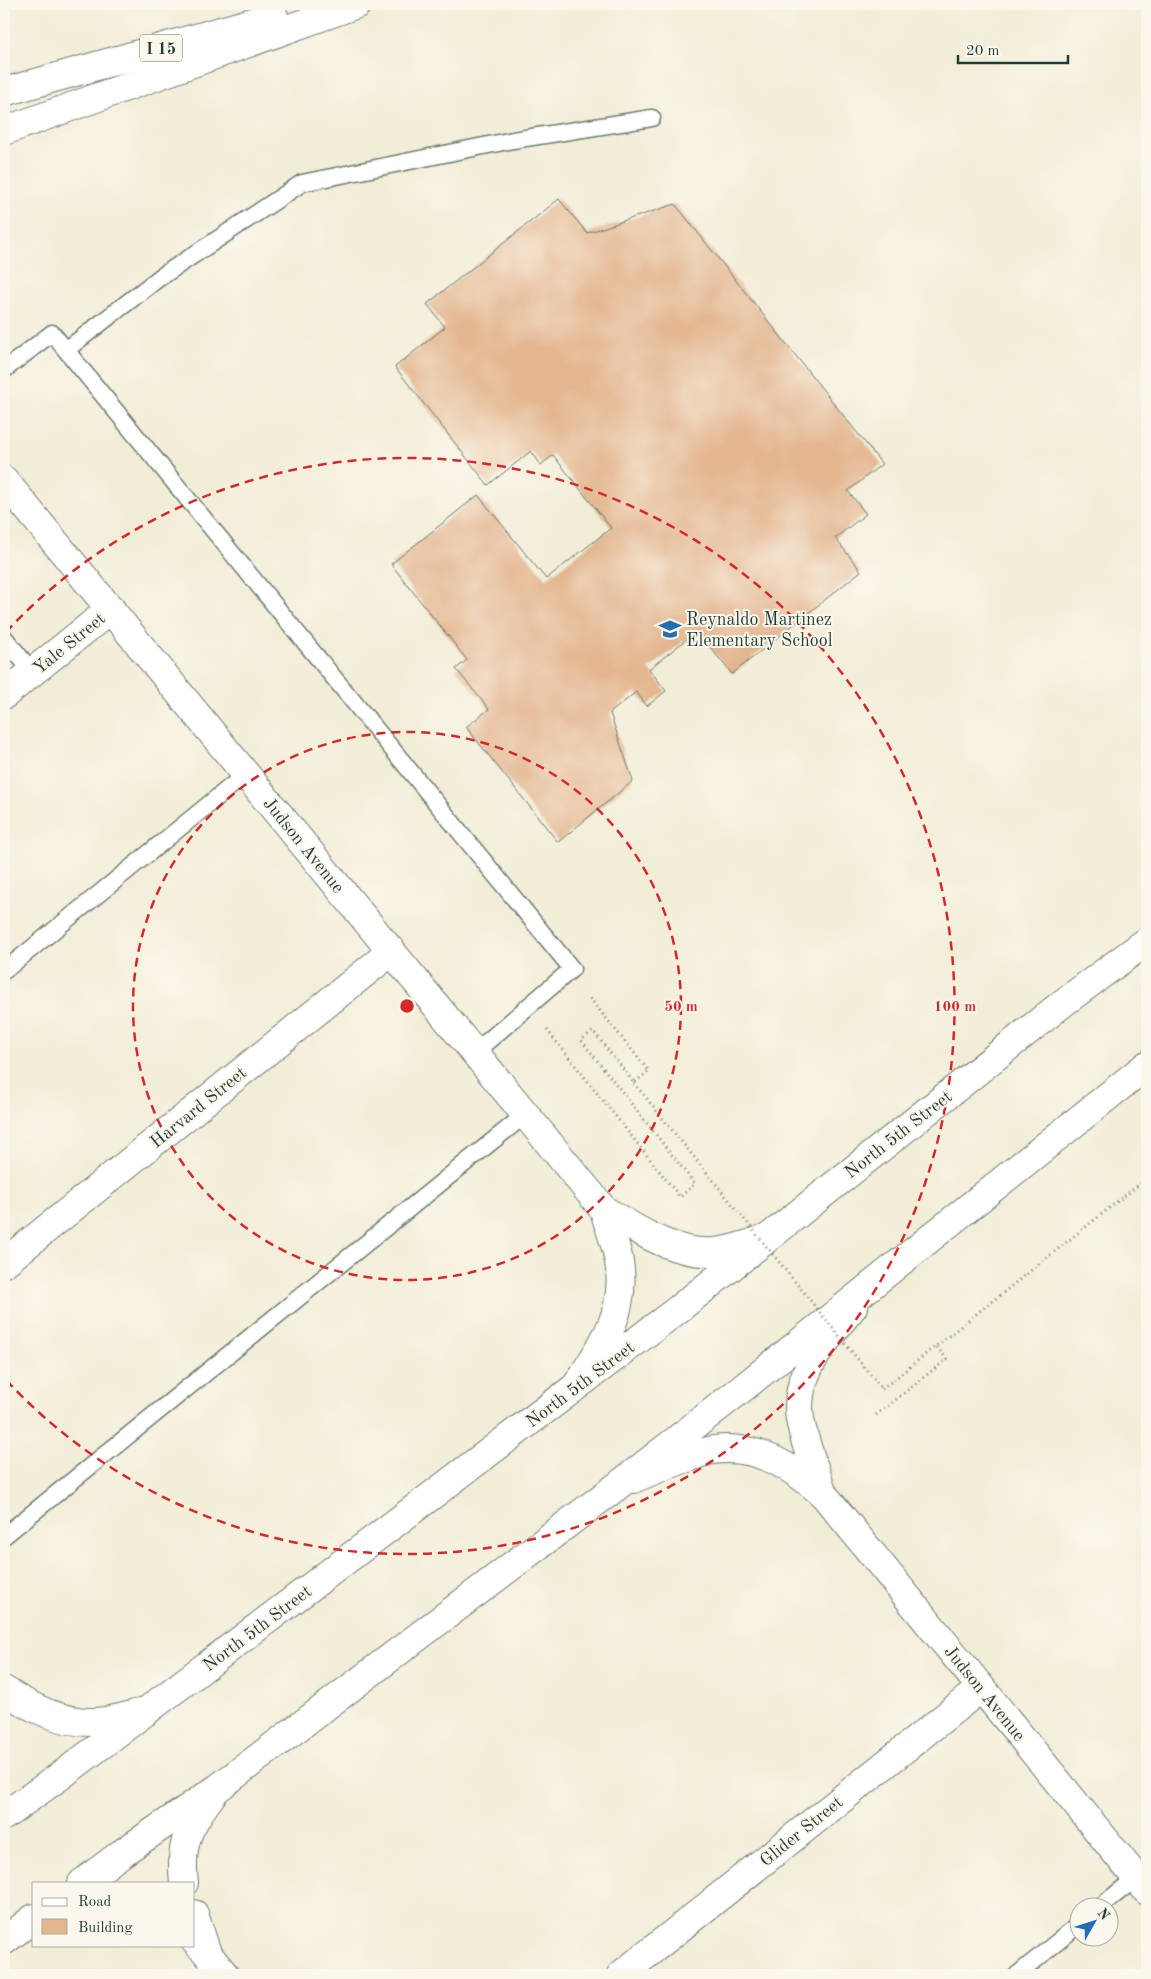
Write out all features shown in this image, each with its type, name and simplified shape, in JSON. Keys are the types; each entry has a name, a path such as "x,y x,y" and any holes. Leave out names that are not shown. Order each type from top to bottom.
{"main road":[{"name":"I 15","path":"4,92 318,4"},
{"path":"4,131 357,4"},
{"name":"Judson Avenue","path":"4,480 604,1210 648,1236 684,1249 714,1252 766,1239"},
{"name":"Yale Street","path":"4,695 110,609"},
{"name":"North 5th Street","path":"4,1816 147,1711 575,1387 766,1239 1063,1003 1147,941"},
{"name":"Harvard Street","path":"4,1263 392,951"},
{"path":"83,1882 122,1853 218,1788 620,1484 1147,1065"},
{"name":"Judson Avenue","path":"575,1387 605,1343 613,1325 620,1294 619,1261 604,1210"},
{"name":"Judson Avenue","path":"824,1495 800,1423 801,1387 806,1371 815,1355 869,1286"},
{"name":"Judson Avenue","path":"620,1484 667,1464 712,1450 751,1452 786,1465 806,1479 824,1495 1142,1884"},
{"name":"Glider Street","path":"621,1975 981,1688"},
{"path":"4,1690 49,1715 83,1722 95,1722 147,1711"},
{"path":"184,1882 182,1863 184,1845 189,1828 198,1813 218,1788"},
{"path":"195,1920 200,1947 225,1975"},
{"path":"4,1941 31,1921"}],"lane":[{"path":"66,350 159,278 302,183 513,140 652,118"},
{"path":"4,370 52,334 572,969 475,1052"},
{"path":"4,637 32,672"},
{"path":"4,971 246,774"},
{"path":"4,1536 526,1114"},
{"path":"1118,1897 1142,1884"},
{"path":"1017,1975 1068,1933"}],"path":[{"path":"588,996 649,1071 634,1083"},
{"path":"547,1030 680,1197 695,1184 581,1040 593,1031 882,1389 1147,1178"},
{"path":"876,1415 947,1359 936,1346"}],"building":[{"path":"559,199 587,233 675,204 882,464 848,491 866,514 835,538 861,571 732,674 697,631 649,669 666,691 647,706 636,692 610,713 633,781 558,842 466,727 489,709 456,669 467,660 391,564 478,495 546,579 611,528 553,455 541,465 531,451 488,485 395,367 445,327 427,304"}],"place":[{"name":"Reynaldo Martinez Elementary School","path":"670,629"}]}
